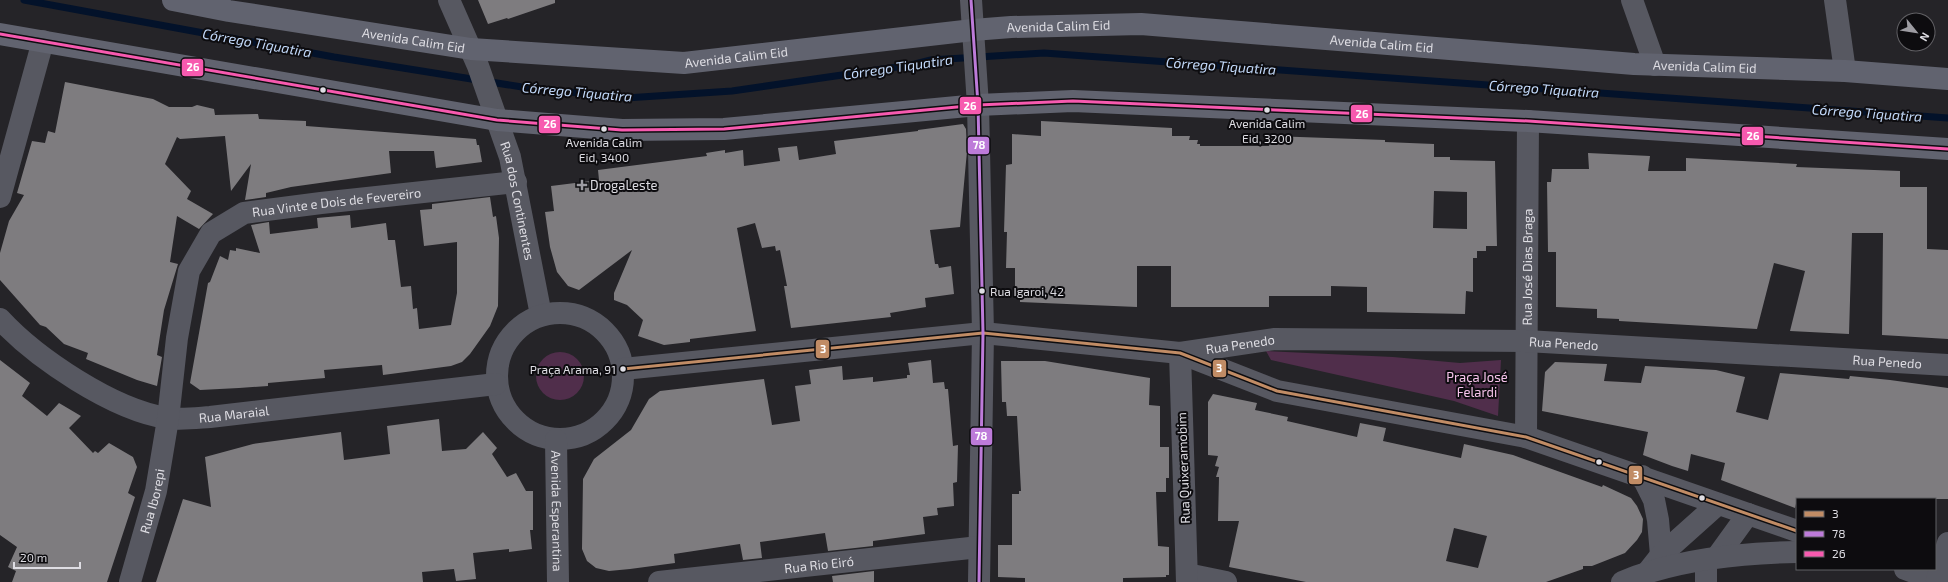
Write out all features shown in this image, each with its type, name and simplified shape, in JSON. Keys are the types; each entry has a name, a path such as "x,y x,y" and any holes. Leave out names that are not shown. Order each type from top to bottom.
{"main road":[{"name":"Avenida Calim Eid","path":"173,0 232,6 475,58 684,63 973,37 1011,27 1141,24 1655,65 1845,71 1948,79"},
{"path":"0,34 497,120 622,130 724,129 978,105 1073,101 1528,121 1948,149"}],"street":[{"name":"Rua dos Continentes","path":"449,0 475,58 510,157 541,315"},
{"path":"971,0 978,105 983,333 979,582"},
{"path":"1632,0 1655,65"},
{"path":"1835,0 1845,71"},
{"path":"0,197 43,41"},
{"name":"Rua José Dias Braga","path":"1526,436 1528,121"},
{"name":"Rua Vinte e Dois de Fevereiro","path":"168,419 177,338 189,271 211,233 244,213 321,203 516,182"},
{"path":"560,312 578,315 595,323 612,340 619,351 623,369 622,391 613,411 603,422 598,427 578,437 556,440 539,437 523,429 510,417 501,401 496,384 497,366 502,349 512,334 525,322 541,315 560,312"},
{"name":"Rua Maraial","path":"0,319 15,335 57,368 112,399 145,414 168,419 210,417 496,384"},
{"path":"623,369 983,333 1180,353 1277,391 1526,436 1796,531"},
{"name":"Rua Penedo","path":"1180,353 1276,339 1526,341 1948,365"},
{"name":"Rua Quixeramobim","path":"1180,353 1187,578"},
{"name":"Rua Iborepi","path":"130,582 156,491 168,419"},
{"name":"Avenida Esperantina","path":"556,440 558,582"},
{"path":"1642,476 1654,500 1658,520 1661,555"},
{"path":"1646,574 1661,555 1718,504"},
{"path":"1706,582 1711,558 1748,514"},
{"path":"1908,570 1940,582 1948,543"},
{"name":"Rua Rio Eiró","path":"659,582 979,547"},
{"path":"1622,582 1646,574 1711,558 1796,552"},
{"path":"1187,578 1226,582"}],"green space":[{"name":"Praça José Felardi","path":"1266,351 1393,357 1460,363 1501,360 1498,416 1454,401 1271,360"},
{"path":"555,352 565,352 574,356 580,362 583,367 583,385 574,396 565,400 555,400 546,396 540,390 536,381 536,371 540,362 546,356"}],"building":[{"path":"478,0 555,0 555,3 508,19 507,18 488,24"},
{"path":"65,82 153,99 169,107 192,107 197,105 214,109 215,115 258,114 259,119 306,121 306,126 476,139 477,145 479,145 482,162 436,168 434,151 389,151 391,173 291,187 266,193 266,197 245,200 251,164 231,191 225,136 180,139 177,137 165,164 191,191 187,199 213,214 199,229 177,216 170,262 178,264 164,310 157,355 162,357 157,386 137,380 86,359 88,353 64,344 46,327 40,325 0,280 0,253 9,221 24,195 17,193 32,141 45,143 48,131 55,133"},
{"path":"1041,121 1172,128 1172,136 1190,136 1189,140 1198,140 1197,144 1200,144 1200,146 1269,146 1271,136 1385,140 1385,142 1434,144 1434,157 1450,157 1450,160 1495,161 1497,246 1486,246 1486,251 1477,251 1477,258 1473,258 1473,292 1466,291 1465,314 1367,312 1367,287 1331,286 1331,296 1269,296 1269,307 1171,307 1171,266 1137,266 1137,307 1020,302 1020,290 1015,290 1015,268 1006,268 1007,232 1004,232 1006,165 1012,164 1012,134 1041,136","holes":["1434,191 1467,192 1467,229 1433,228"]},
{"path":"963,124 966,129 967,151 960,227 930,230 935,264 938,264 939,268 951,266 954,294 925,298 926,307 890,313 891,317 791,328 784,286 787,286 780,250 776,251 775,246 762,248 755,223 737,228 756,331 690,339 690,342 664,345 638,336 643,320 627,305 614,300 614,293 632,250 579,290 568,286 557,272 550,247 545,212 554,211 551,186 599,180 598,170 707,156 706,153 725,150 725,153 743,150 744,166 780,161 778,148 797,146 799,160 836,154 834,141"},
{"path":"1588,153 1650,156 1648,171 1686,171 1686,158 1797,164 1796,167 1900,171 1900,187 1927,187 1927,249 1948,250 1948,339 1882,335 1883,233 1852,233 1849,334 1790,331 1805,271 1774,263 1757,329 1619,321 1619,319 1597,318 1597,309 1556,307 1556,252 1548,252 1547,182 1551,182 1552,169 1589,169"},
{"path":"490,197 493,217 496,216 499,238 498,306 490,326 470,354 462,362 451,366 383,375 382,365 324,370 325,378 268,383 268,386 200,390 190,383 208,283 210,282 220,256 228,260 230,250 236,251 236,248 260,253 251,225 269,222 270,234 318,228 317,218 350,215 351,228 386,223 388,240 395,240 401,287 411,286 413,309 417,308 419,329 451,325 457,293 457,242 424,246 420,210 432,209 432,204"},
{"path":"0,360 30,383 22,396 47,416 59,403 81,416 69,428 93,453 95,451 98,453 109,443 133,457 137,467 128,493 135,497 107,582 12,582 16,571 8,567 17,547 0,535"},
{"path":"931,360 933,383 944,382 945,389 948,389 953,446 958,445 957,482 953,483 954,506 937,508 938,515 923,517 925,534 873,541 873,546 828,551 825,533 760,542 762,558 743,560 740,544 674,554 675,563 609,571 596,568 587,561 582,549 583,479 594,459 631,430 649,399 660,391 764,379 772,425 800,421 795,386 811,384 809,370 842,366 843,380 873,377 873,382 907,378 907,375 910,375 908,363"},
{"path":"1001,361 1045,361 1150,378 1149,405 1160,406 1160,447 1169,447 1169,478 1166,478 1166,492 1156,492 1158,546 1169,547 1169,575 1166,575 1166,577 1123,578 1123,582 1025,582 1025,578 998,577 998,545 1012,545 1012,494 1019,494 1019,491 1021,491 1017,416 1007,416 1006,402 1002,402"},
{"path":"1555,362 1607,364 1604,381 1641,383 1645,366 1716,370 1745,377 1736,412 1768,420 1780,373 1849,379 1850,376 1948,388 1948,499 1796,498 1795,508 1721,480 1725,463 1691,454 1688,471 1643,455 1648,432 1542,411 1545,372"},
{"path":"1213,394 1257,403 1255,410 1288,417 1287,421 1357,437 1360,423 1386,428 1383,441 1461,458 1464,444 1513,455 1602,487 1603,485 1631,498 1637,506 1643,519 1642,532 1625,553 1592,566 1583,566 1583,569 1546,582 1306,582 1229,567 1239,521 1218,521 1219,477 1216,477 1219,467 1215,466 1218,456 1208,455 1208,402","holes":["1454,528 1487,536 1478,568 1446,561"]},
{"path":"439,419 442,451 466,449 483,432 497,448 492,454 507,477 516,473 526,491 533,491 533,530 530,530 532,549 509,552 509,549 473,553 476,579 456,581 454,569 422,572 423,582 156,582 183,499 211,507 205,457 253,444 341,432 344,460 390,454 387,426"},
{"path":"874,571 874,582 833,582 832,576"}],"waterway":[{"name":"Córrego Tiquatira","path":"24,0 334,57 522,87 626,98 732,91 911,65 931,60 1044,53 1948,118"}],"transit line":[{"name":"78","path":"971,0 978,105 983,333 979,582"},
{"name":"26","path":"0,34 497,120 622,130 724,129 978,105 1073,101 1528,121 1948,149"},
{"name":"3","path":"623,369 983,333 1180,353 1277,391 1526,437 1796,531"}],"place":[{"name":"Avenida Calim Eid, 3200","path":"1267,110"},
{"name":"Avenida Calim Eid, 3400","path":"604,129"},
{"name":"DrogaLeste","path":"582,185"},
{"name":"Rua Igaroi, 42","path":"982,291"},
{"name":"Praça Arama, 91","path":"623,369"}]}
